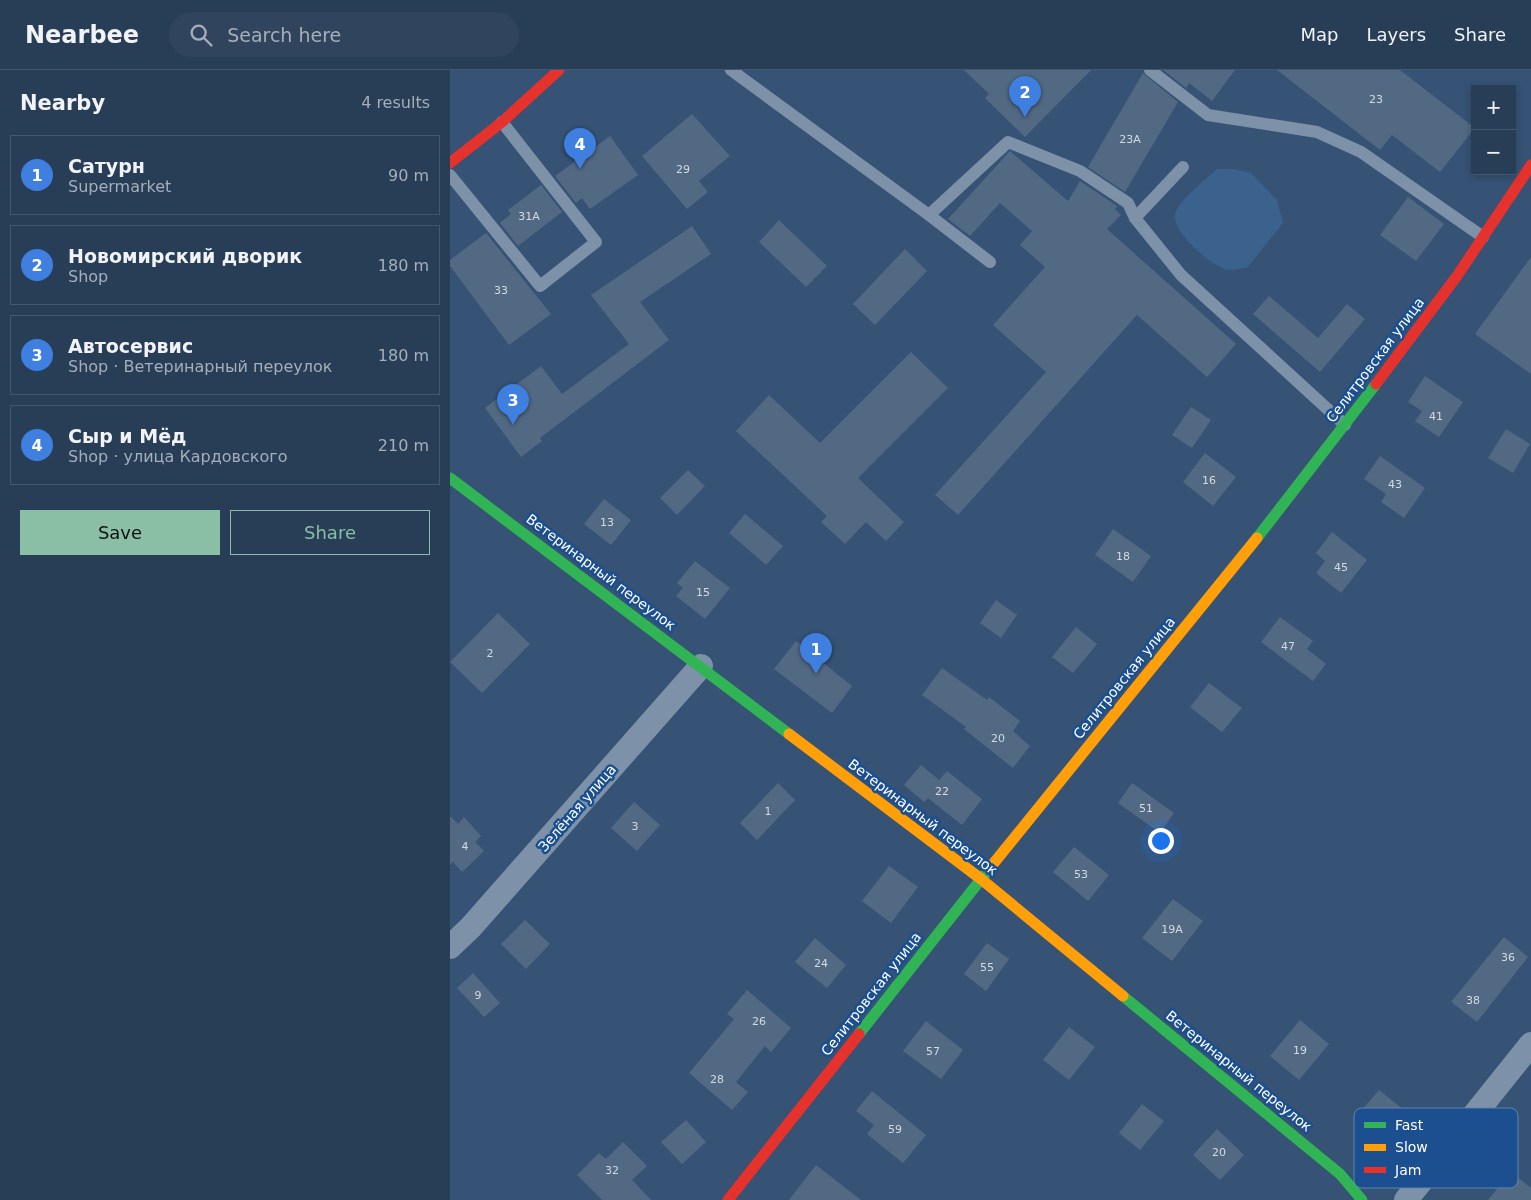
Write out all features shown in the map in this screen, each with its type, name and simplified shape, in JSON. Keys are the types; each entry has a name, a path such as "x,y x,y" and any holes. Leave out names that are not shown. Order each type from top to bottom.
{"street":[{"path":"450,163 502,122 559,70"},
{"name":"Селитровская улица","path":"728,1200 980,879 1299,486 1458,276 1531,165"},
{"name":"Ветеринарный переулок","path":"450,478 701,666 980,879 1340,1174 1362,1200"},
{"name":"Зелёная улица","path":"450,947 472,927 701,666"},
{"path":"1480,1108 1531,1044"},
{"path":"1406,1200 1416,1188"}],"lane":[{"path":"731,70 990,262"},
{"path":"1150,70 1208,115 1317,132 1361,152 1483,237"},
{"path":"450,175 540,286 596,242 502,122"},
{"path":"929,215 1008,142 1080,171 1128,203 1135,218 1181,275 1344,425"},
{"path":"1135,218 1183,167"}],"water":[{"path":"1217,169 1234,169 1251,173 1277,200 1283,223 1247,268 1228,270 1213,263 1186,239 1179,230 1176,221 1175,214 1177,208 1193,190"}],"building":[{"path":"964,70 1091,70 1025,137 985,98 989,94"},
{"path":"1163,70 1235,70 1212,101 1189,83 1186,88"},
{"path":"1277,70 1400,70 1471,125 1471,133 1440,172 1392,135 1380,150"},
{"path":"1143,73 1178,102 1125,192 1088,167"},
{"path":"692,114 730,156 699,181 708,192 687,209 642,156"},
{"path":"610,136 638,175 590,209 582,198 576,203 555,176"},
{"path":"1010,151 1068,201 1080,181 1117,206 1115,209 1121,215 1107,229 1236,344 1207,377 1137,315 958,515 935,495 1046,372 993,325 1045,267 1020,245 1032,231 1000,203 970,236 948,219"},
{"path":"541,185 562,212 518,246 500,223 511,214 508,210"},
{"path":"1408,197 1444,224 1416,261 1380,235"},
{"path":"779,220 827,266 806,287 759,242"},
{"path":"692,226 711,254 640,302 669,340 540,438 542,441 521,457 485,408 541,366 562,394 629,344 591,295"},
{"path":"486,233 551,314 509,345 450,266 450,260"},
{"path":"905,249 927,271 875,325 853,304"},
{"path":"1531,257 1531,374 1475,334"},
{"path":"1269,296 1318,338 1347,304 1365,319 1320,372 1253,314"},
{"path":"911,352 948,388 858,478 904,522 886,541 866,522 845,544 821,522 827,516 736,431 769,395 820,443"},
{"path":"1425,376 1463,402 1439,437 1415,421 1422,411 1408,402"},
{"path":"1191,407 1211,420 1192,448 1172,435"},
{"path":"1506,429 1530,444 1513,473 1488,458"},
{"path":"1205,453 1236,477 1213,506 1183,482"},
{"path":"1380,456 1425,488 1404,518 1381,502 1386,494 1364,479"},
{"path":"688,470 705,486 677,515 660,498"},
{"path":"604,499 631,520 611,545 584,524"},
{"path":"745,514 783,546 766,565 729,533"},
{"path":"1113,529 1151,556 1133,582 1095,555"},
{"path":"1332,532 1367,560 1341,593 1316,573 1325,561 1316,553"},
{"path":"695,561 730,588 705,619 676,596 683,588 677,583"},
{"path":"996,600 1017,615 1001,638 980,623"},
{"path":"498,613 530,644 482,693 450,662"},
{"path":"1280,617 1313,641 1307,649 1326,664 1313,681 1261,642"},
{"path":"1076,627 1097,644 1073,673 1052,657"},
{"path":"796,641 852,686 832,713 774,669"},
{"path":"942,668 987,700 989,697 1020,721 1013,731 1030,746 1013,768 964,729 966,727 922,695"},
{"path":"1209,683 1242,708 1222,732 1190,707"},
{"path":"921,765 939,780 947,771 982,799 962,825 928,798 924,802 904,785"},
{"path":"778,783 795,800 757,840 740,823"},
{"path":"1132,783 1174,813 1160,833 1118,803"},
{"path":"634,802 660,825 637,851 611,828"},
{"path":"450,816 458,824 464,817 481,836 475,842 484,851 462,872 453,862 450,865"},
{"path":"1074,847 1109,875 1088,901 1053,872"},
{"path":"889,866 918,887 891,923 862,901"},
{"path":"1173,899 1203,921 1172,961 1142,938"},
{"path":"525,920 550,944 526,969 501,944"},
{"path":"1504,937 1528,957 1477,1022 1451,1002"},
{"path":"815,938 846,965 827,988 795,962"},
{"path":"987,943 1009,959 986,991 964,974"},
{"path":"473,973 500,1003 484,1017 457,988"},
{"path":"747,990 791,1028 771,1052 765,1046 736,1082 748,1092 732,1110 689,1073 734,1019 727,1014"},
{"path":"1300,1020 1329,1044 1299,1080 1270,1056"},
{"path":"926,1021 963,1050 941,1079 903,1051"},
{"path":"1069,1027 1095,1047 1069,1080 1043,1060"},
{"path":"1379,1090 1402,1108 1364,1108"},
{"path":"872,1091 926,1135 903,1163 867,1134 874,1125 856,1111"},
{"path":"1142,1104 1164,1121 1140,1150 1119,1133"},
{"path":"686,1120 706,1142 682,1164 661,1142"},
{"path":"1217,1129 1244,1155 1220,1180 1193,1155"},
{"path":"623,1142 647,1166 632,1180 651,1200 602,1200 577,1175 599,1153 606,1159"},
{"path":"816,1165 861,1200 789,1200"},
{"path":"1518,1178 1531,1188 1531,1200 1488,1200 1498,1188 1518,1188"}],"traffic: fast":[{"path":"1257,538 1376,384"},
{"path":"450,478 789,734"},
{"path":"859,1034 989,869"},
{"path":"1123,996 1340,1174 1362,1200"}],"traffic: slow":[{"path":"989,869 1257,538"},
{"path":"789,734 981,879 1123,996"}],"traffic: jam":[{"path":"450,163 502,122 559,70"},
{"path":"1376,384 1457,276 1531,165"},
{"path":"728,1200 859,1034"}],"place":[{"name":"Новомирский дворик","path":"1025,117"},
{"name":"Сыр и Мёд","path":"580,169"},
{"name":"Автосервис","path":"513,425"},
{"name":"Сатурн","path":"816,674"}]}
